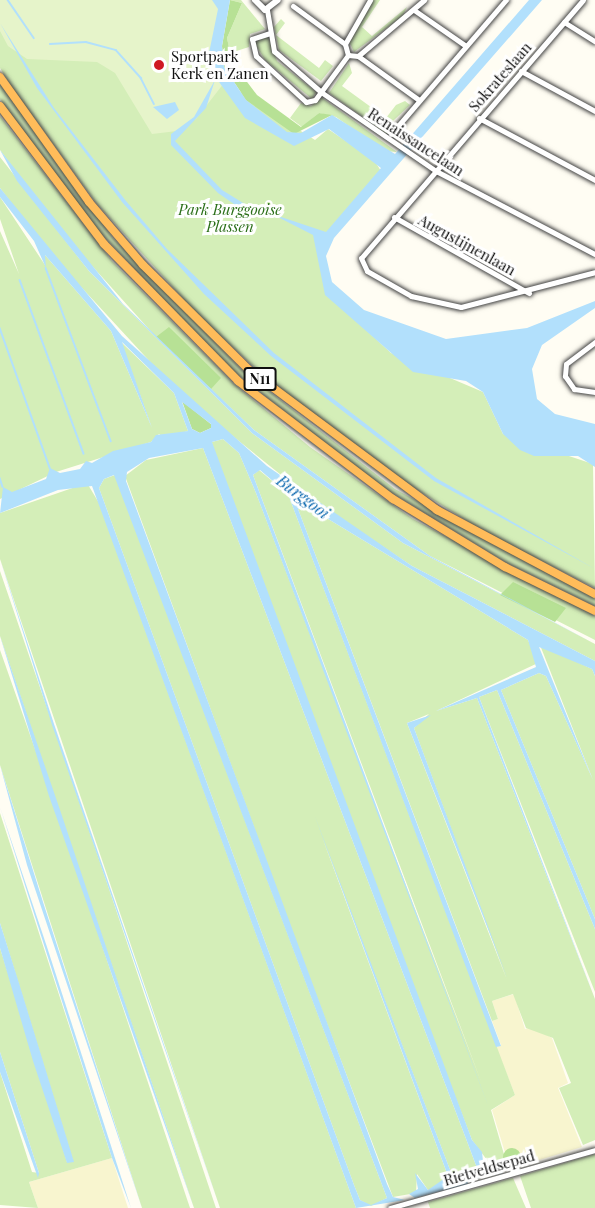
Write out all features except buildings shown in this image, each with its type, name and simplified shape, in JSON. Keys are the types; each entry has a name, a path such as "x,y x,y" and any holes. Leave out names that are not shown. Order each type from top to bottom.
{"highway":[{"name":"N11","path":"0,77 89,202 143,265 248,369 437,510 595,594"},
{"name":"N11","path":"0,106 58,188 132,275 255,395 426,521 595,611"}],"street":[{"path":"255,0 267,10 278,0"},
{"path":"345,45 370,0"},
{"path":"358,56 424,0"},
{"path":"391,134 506,0"},
{"name":"Sokrateslaan","path":"436,171 479,118 583,0"},
{"path":"293,6 345,45 348,55"},
{"name":"Renaissancelaan","path":"267,10 270,33 282,62 321,92 396,146 436,171 595,254"},
{"path":"414,10 466,46"},
{"path":"564,22 595,41"},
{"path":"270,33 252,39 266,70 306,102 321,92 348,55"},
{"path":"348,55 358,56 419,100"},
{"path":"521,71 595,111"},
{"path":"479,118 595,180"},
{"name":"Augustijnenlaan","path":"436,171 367,248 361,264 411,296 461,307 529,292 595,272"},
{"name":"Augustijnenlaan","path":"394,217 529,292"},
{"path":"595,342 566,364 565,376 574,389 595,392"},
{"name":"Rietveldsepad","path":"390,1208 595,1150"}],"shaded area":[{"path":"514,994 525,1029 532,1027 552,1038 568,1083 558,1088 582,1147 510,1169 492,1110 515,1095 496,1047 501,1045 492,1021 498,1019 492,1001"},
{"path":"112,1158 128,1208 38,1208 29,1182"}],"green space":[{"name":"Sportpark Kerk en Zanen","path":"0,0 223,0 214,44 224,83 196,119 177,131 152,134 115,73 97,62 27,59 8,46 0,31"},
{"path":"230,0 241,0 265,29 250,34 249,47 230,53 227,38 242,3"},
{"path":"230,0 242,3 227,38 232,62 257,95 301,127 319,113 332,115 294,134 246,100 224,67 222,46"},
{"path":"373,0 380,0 362,27 372,36 407,7 403,16 354,52 348,39"},
{"path":"281,19 285,23 276,35 319,68 325,60 333,66 321,81 279,50 274,27"},
{"name":"Park Burggooise Plassen","path":"0,23 86,56 213,75 315,140 328,129 374,160 381,171 316,246 328,295 391,353 483,392 503,434 593,464 595,588 483,531 400,479 265,377 201,318 97,204 11,86 0,68 0,30 17,52"},
{"path":"268,36 277,61 316,92 312,99 265,60 254,42"},
{"path":"349,63 352,73 342,86 386,118 396,105 405,101 410,105 393,121 388,135 329,93"},
{"path":"0,84 113,238 243,371 395,489 595,598 595,606 507,563 379,485 227,366 92,224 0,99"},
{"path":"321,97 397,152 384,151 336,117 319,113 302,127 290,118 301,103 311,106"},
{"path":"0,116 112,261 234,384 310,447 413,519 595,616 595,640 430,556 254,430 156,337 58,228 0,150"},
{"path":"0,157 89,271 252,433 403,543 595,644 595,661 412,566 306,495 178,392 47,250 0,188"},
{"path":"0,197 45,265 45,255 111,331 152,428 121,342 174,393 188,431 165,438 159,434 151,442 56,472 0,499 0,231 19,274 0,219"},
{"path":"169,327 221,378 211,389 156,337"},
{"path":"182,401 212,425 211,428 200,433 192,429"},
{"path":"223,439 239,453 256,493 482,1084 253,475 259,470 288,494 515,1095 491,1110 508,1168 504,1170 493,1168 472,1140 438,1052 213,455 212,442"},
{"path":"203,448 477,1168 475,1179 452,1175 322,837 448,1176 446,1183 428,1190 417,1174 416,1193 393,1197 299,950 125,476 146,460"},
{"path":"115,475 387,1198 371,1206 360,1200 354,1185 99,488 104,479"},
{"path":"87,483 99,503 356,1208 220,1208 0,559 0,513"},
{"path":"305,505 528,640 538,663 436,711 477,698 595,999 595,1140 583,1145 559,1088 571,1083 553,1038 526,1028 513,994 492,1001 498,1019 492,1021 298,509","holes":["429,714 414,728 507,980 407,723"]},
{"path":"0,571 216,1208 194,1208 0,636"},
{"path":"513,582 566,608 555,622 500,595"},
{"path":"540,645 592,669 595,676 595,919 501,690 539,673 546,676 593,780"},
{"path":"0,650 58,814 190,1208 142,1208 0,765"},
{"path":"497,690 595,929 595,992 479,697"},
{"path":"0,813 112,1158 29,1182 38,1208 0,1205 0,1072 32,1172 39,1173 0,1052 0,948 67,1162 73,1161 0,923"},
{"path":"512,1148 518,1151 521,1157 518,1163 512,1166 506,1163 503,1157 506,1151"},
{"path":"595,1154 595,1208 531,1208 520,1176"},
{"path":"513,1178 526,1208 430,1208 428,1202"}],"water":[{"path":"212,0 230,0 222,46 224,67 246,100 287,132 301,133 332,115 395,154 529,0 542,0 334,238 326,256 332,282 364,310 446,339 527,328 595,301 595,308 542,345 532,369 537,399 555,414 595,424 595,467 578,456 534,456 520,450 503,434 483,392 466,381 413,372 325,295 313,235 272,214 326,232 381,168 329,129 294,146 245,118 214,75 209,53 218,9"},
{"path":"0,23 54,108 126,201 167,249 274,353 436,478 595,569 434,481 271,356 204,294 122,202 37,88"},
{"path":"215,80 206,108 175,141 222,190 253,209 250,215 218,193 171,145 171,134 194,117"},
{"path":"175,102 179,110 167,119 153,107"},
{"path":"0,150 123,304 254,430 430,556 595,644 403,543 252,433 89,271 17,181"},
{"name":"Burggooi","path":"0,188 122,336 267,466 412,566 595,661 595,676 592,669 539,647 593,780 546,676 539,673 501,690 595,919 595,929 497,690 479,697 595,999 477,698 436,711 536,667 528,640 305,505 298,509 501,1046 496,1047 288,494 260,470 253,475 489,1108 256,493 239,453 223,439 212,442 472,1140 482,1152 484,1170 502,1168 503,1173 475,1179 477,1168 203,448 149,458 127,472 126,481 387,1184 393,1197 405,1200 356,1208 92,486 58,490 0,513 3,487 12,492 46,479 50,468 60,473 80,469 86,461 92,463 113,451 151,442 156,435 188,431 174,393 122,342 152,428 111,331 45,255 46,268 34,241 0,197","holes":["182,402 211,424 211,428 200,433 192,429","114,475 387,1198 371,1205 360,1200 354,1185 99,488 104,479"]},
{"path":"0,559 54,724 220,1208 52,725"},
{"path":"0,636 58,804 194,1208 49,796"},
{"path":"431,715 414,728 508,980 407,723"},
{"path":"0,765 43,902 142,1208 27,865"},
{"path":"0,807 48,950 131,1208 112,1158"},
{"path":"314,814 452,1175 467,1178 468,1184 415,1198 409,1194 418,1189 415,1173 428,1190 448,1176"},
{"path":"0,923 74,1162 67,1163 33,1061 0,948"},
{"path":"0,1052 39,1173 38,1178 0,1072"}],"waterway":[{"path":"8,0 34,38"},
{"path":"50,44 86,42 116,50 141,78 154,104"},
{"path":"46,268 111,441"},
{"path":"20,280 84,454"},
{"path":"0,328 50,468"},
{"path":"0,478 3,487"}],"place":[{"name":"Sportpark Kerk en Zanen","path":"159,65"}]}
